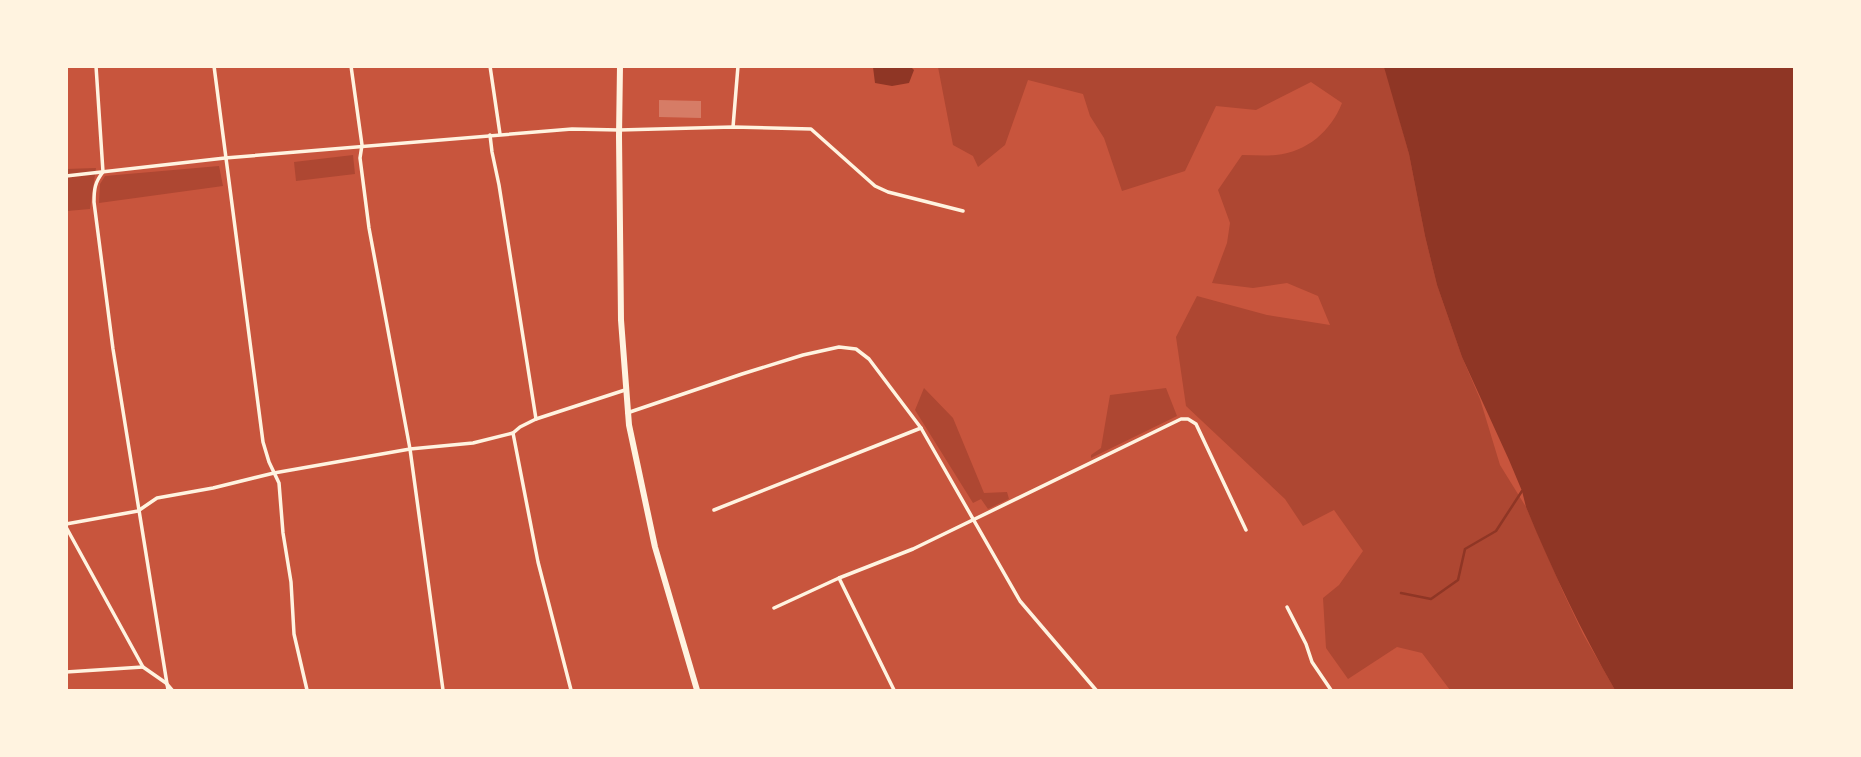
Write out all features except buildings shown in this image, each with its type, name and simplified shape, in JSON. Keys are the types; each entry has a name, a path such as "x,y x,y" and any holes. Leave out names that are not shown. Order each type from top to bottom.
{"main road":[{"path":"620,66 621,320 627,412 632,447 655,547 697,691"}],"street":[{"path":"96,66 103,172 96,180 94,202 138,510 166,683 170,691"},
{"path":"214,66 263,442 279,482 283,533 291,582 294,634 307,691"},
{"path":"351,66 362,145 360,158 369,228 410,449 443,691"},
{"path":"490,66 500,134"},
{"path":"733,127 738,66"},
{"path":"66,176 362,145 572,129 619,133 733,127 811,129 876,186 888,192 963,211"},
{"path":"490,135 536,419"},
{"path":"627,412 803,355 839,347 856,349 869,359 921,428 1020,601 1096,691"},
{"path":"166,683 143,667 66,525 138,510 157,498 274,473 410,449 473,443 513,433 536,419 625,390"},
{"path":"774,608 839,578 913,549 1181,419 1188,419 1196,424 1246,530"},
{"path":"714,510 921,428"},
{"path":"513,433 538,562 571,691"},
{"path":"839,578 894,691"},
{"path":"1287,607 1312,662 1331,691"},
{"path":"66,672 143,667"}],"shaded area":[{"path":"873,67 911,67 914,70 909,83 892,86 875,83"},
{"path":"938,67 1385,67 1409,154 1437,285 1480,399 1500,465 1526,507 1583,634 1615,690 1450,690 1422,653 1397,647 1348,679 1326,648 1323,598 1339,585 1363,551 1334,510 1303,526 1285,499 1186,406 1176,337 1197,296 1267,315 1330,325 1318,296 1287,283 1253,288 1212,283 1227,243 1230,223 1218,190 1242,155 1276,155 1308,145 1331,123 1342,103 1311,82 1256,110 1216,106 1185,171 1122,191 1104,138 1090,116 1083,94 1028,80 1005,145 978,167 973,156 953,145"},
{"path":"1384,67 1794,67 1794,690 1615,690 1557,577 1526,507 1509,460 1462,357 1437,285 1409,154"},
{"path":"353,155 355,174 296,181 294,162"},
{"path":"219,166 223,186 99,203 100,184 105,176"},
{"path":"96,168 90,209 67,211 66,169"},
{"path":"924,388 953,418 984,493 1007,492 1009,499 988,509 981,499 973,503 915,410"},
{"path":"1166,388 1177,416 1091,458 1091,455 1101,448 1110,395"}],"waterway":[{"path":"1401,593 1431,599 1458,580 1465,549 1496,531 1522,491"}]}
